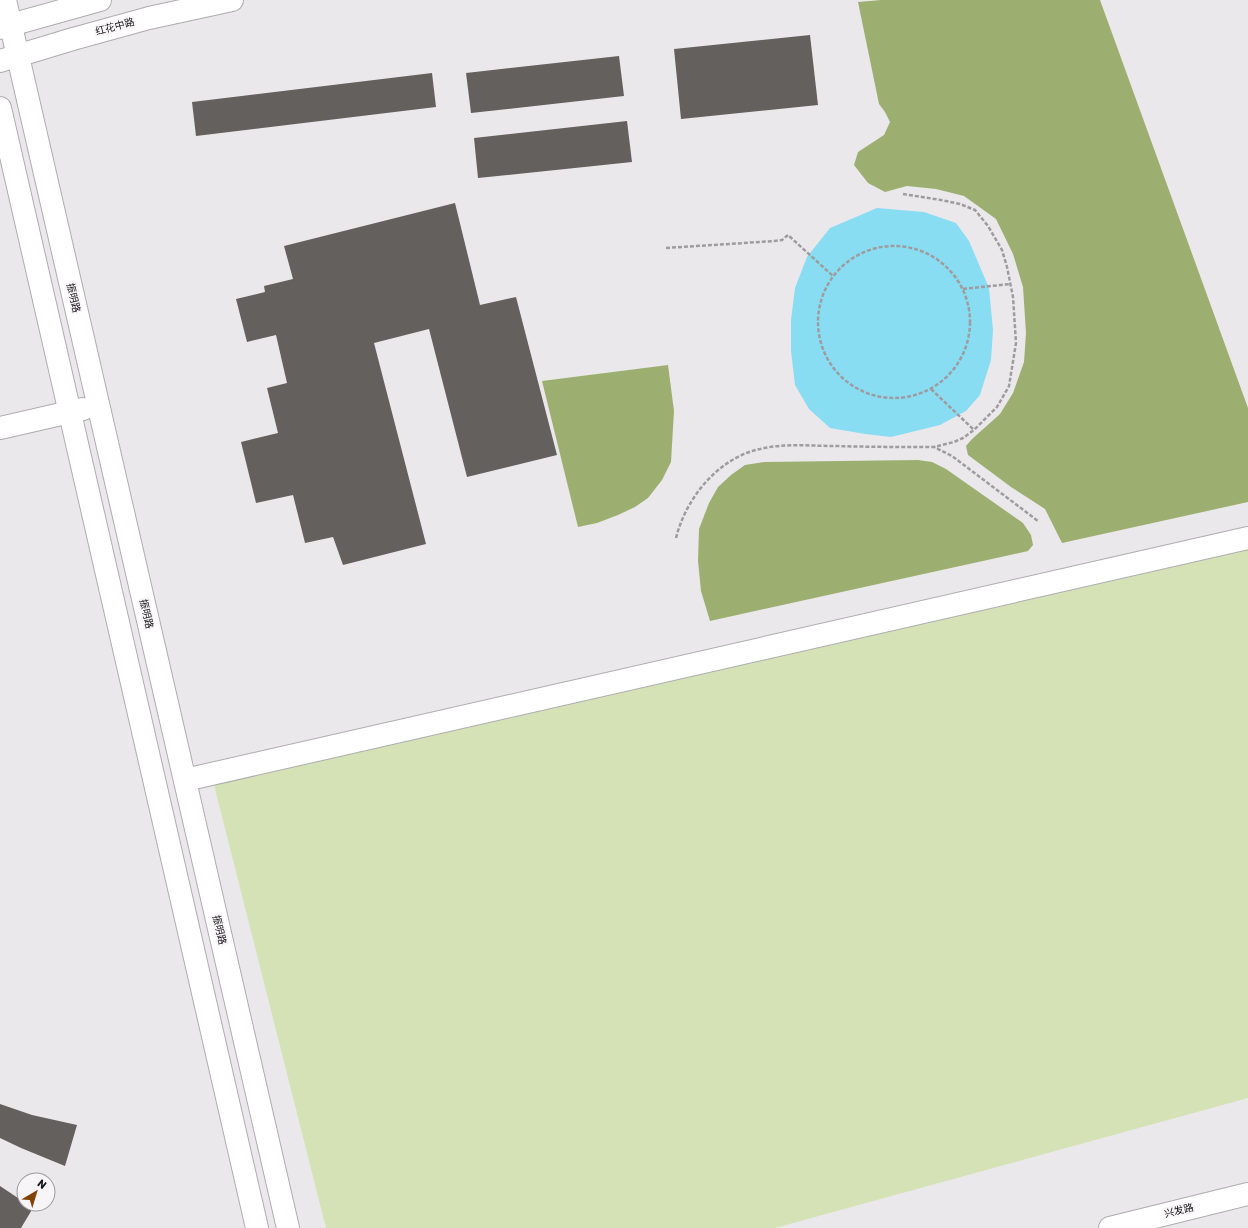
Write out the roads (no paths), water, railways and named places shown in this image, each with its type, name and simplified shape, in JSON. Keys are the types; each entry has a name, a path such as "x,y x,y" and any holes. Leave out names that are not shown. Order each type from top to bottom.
{"street":[{"name":"振明路","path":"5,0 5,26 9,58 98,406 288,1228"},
{"path":"5,26 100,0"},
{"name":"红花中路","path":"9,58 149,18 232,0"},
{"path":"0,108 257,1228"},
{"path":"0,428 98,406"},
{"path":"185,780 1248,538"},
{"name":"兴发路","path":"1110,1228 1248,1194"}],"water":[{"path":"877,208 924,212 956,223 969,241 989,288 993,330 991,360 980,395 966,411 940,425 891,437 830,428 809,409 795,385 791,351 791,320 795,288 807,257 830,228"}]}
